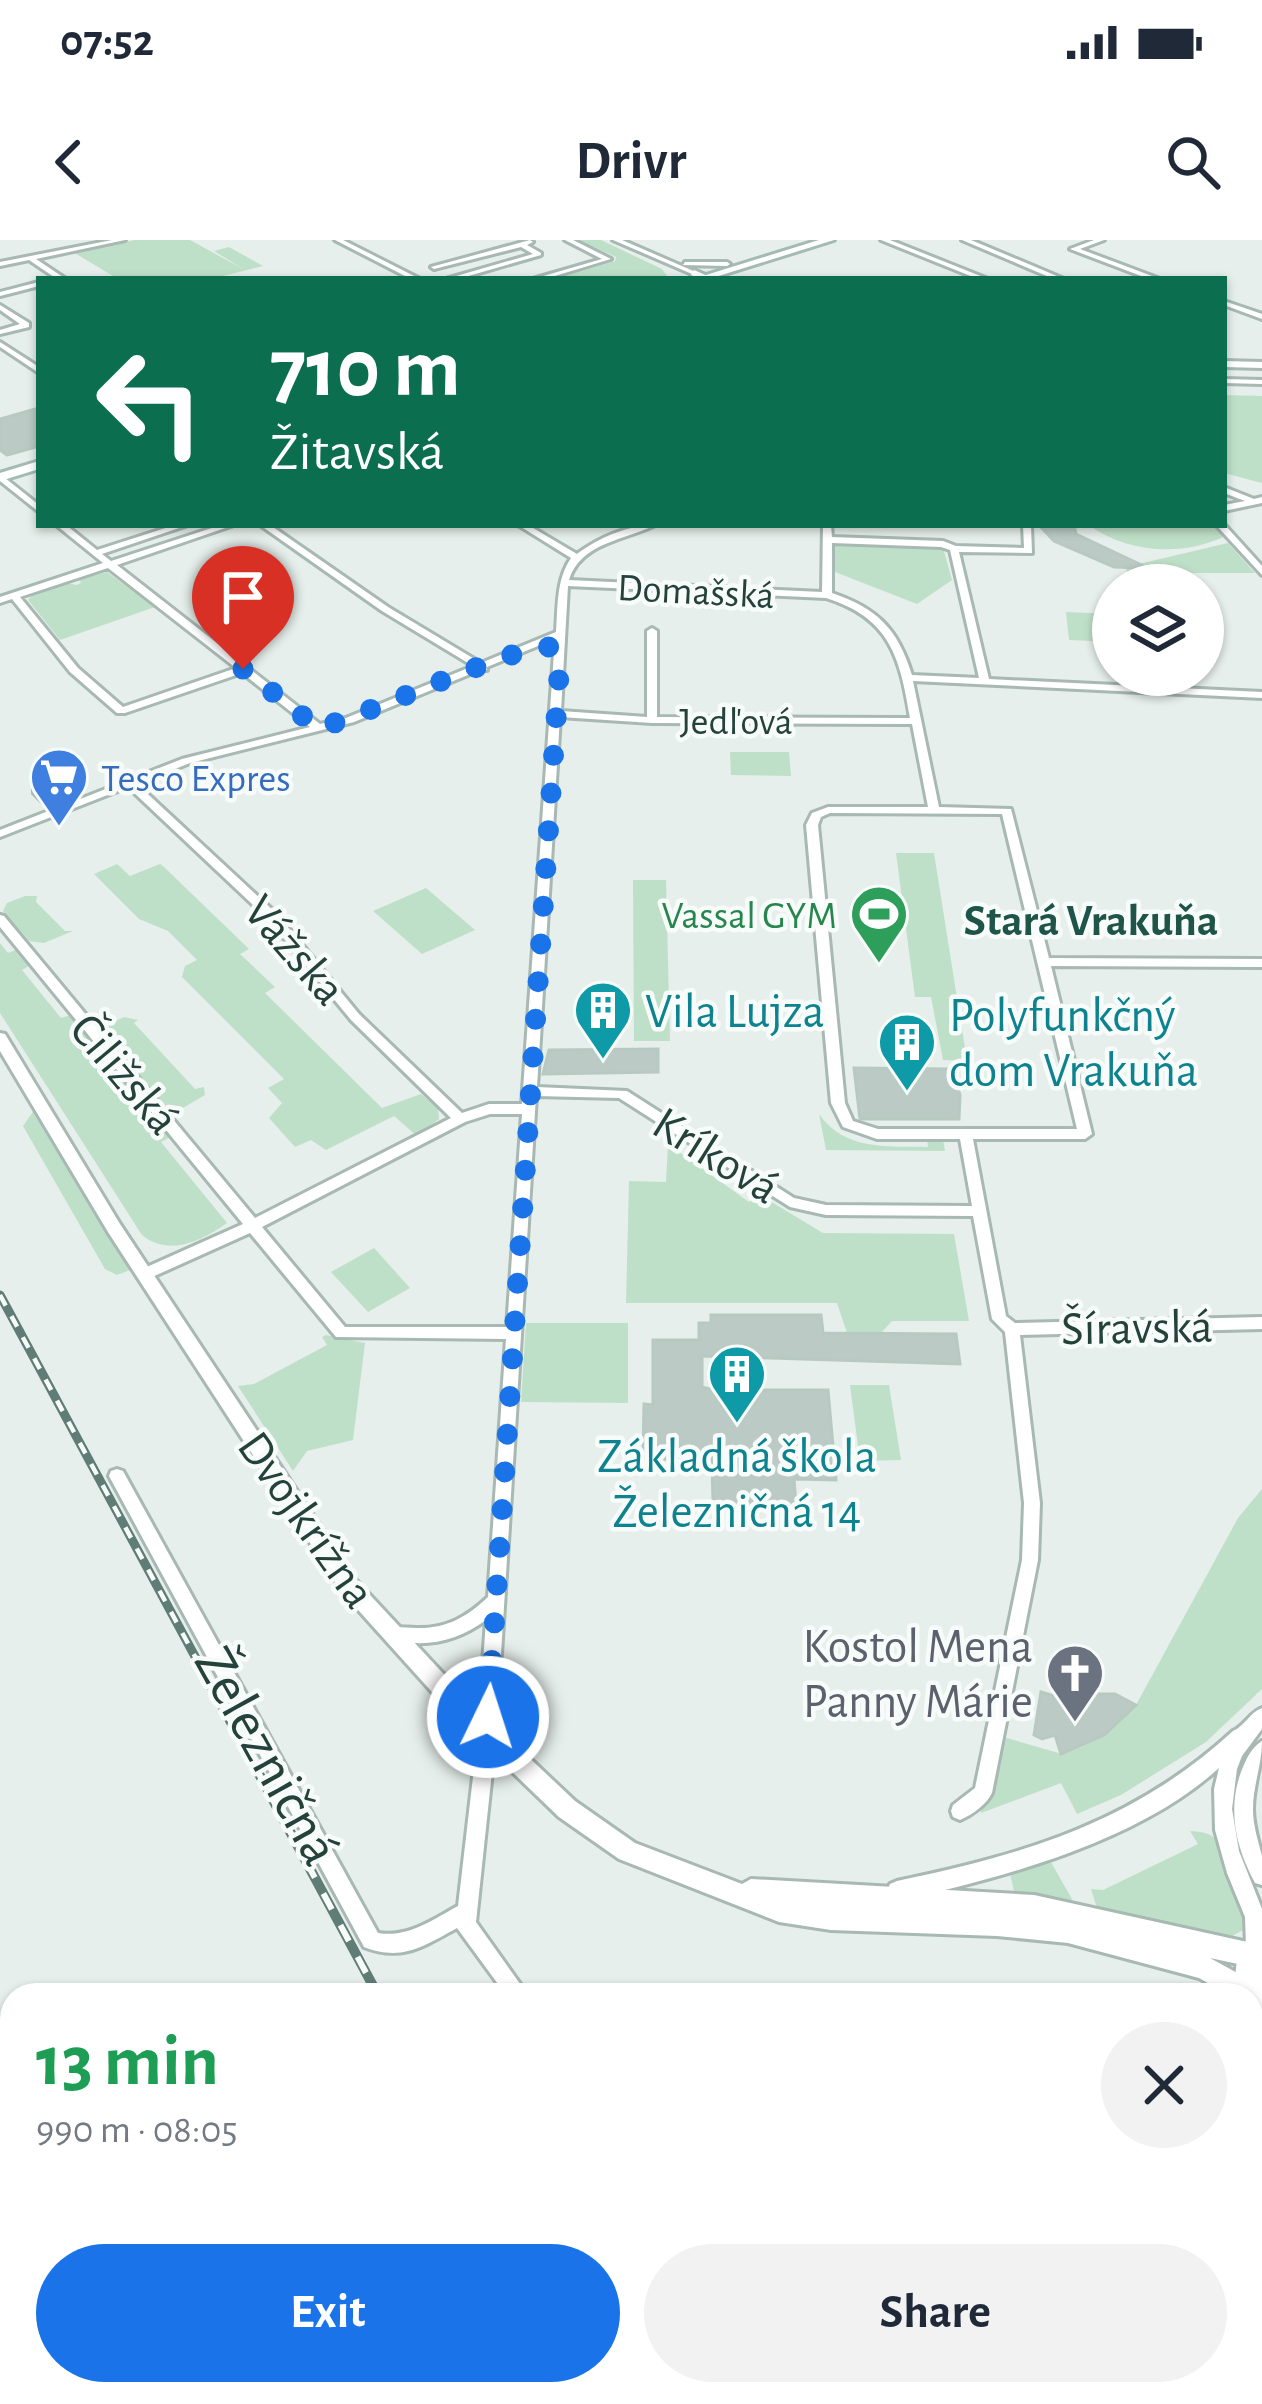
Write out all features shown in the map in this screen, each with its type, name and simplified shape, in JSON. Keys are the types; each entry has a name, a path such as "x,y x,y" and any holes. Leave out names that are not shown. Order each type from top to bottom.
{"main road":[{"path":"730,270 806,240"},
{"path":"730,270 829,240"},
{"path":"2,481 36,467"},
{"path":"2,481 36,475"},
{"path":"1250,1983 1248,1970 1257,1948"}],"street":[{"path":"3,261 122,240"},
{"path":"338,240 405,276"},
{"path":"488,240 504,248"},
{"path":"434,267 537,240"},
{"path":"548,276 608,259 568,240"},
{"path":"616,240 699,276"},
{"path":"884,240 976,276"},
{"path":"965,240 1053,276"},
{"path":"1101,240 1068,247 1148,276"},
{"path":"461,276 539,254 521,244"},
{"path":"30,258 57,276"},
{"path":"664,261 730,270"},
{"path":"664,261 672,276"},
{"path":"0,294 36,285"},
{"path":"1227,304 1262,317"},
{"path":"0,308 26,325 0,332"},
{"path":"0,344 36,368"},
{"path":"1227,364 1262,365"},
{"path":"1227,381 1262,382"},
{"path":"2,481 35,506"},
{"path":"1227,491 1257,500"},
{"path":"1227,507 1257,500"},
{"path":"64,528 318,728"},
{"path":"96,553 175,528"},
{"path":"0,600 221,528"},
{"path":"268,528 483,668"},
{"path":"527,528 577,557"},
{"path":"509,1983 466,1925 488,1735 565,583 567,568 577,557 644,528"},
{"path":"827,528 827,595 860,607 888,627 909,678 934,810"},
{"path":"827,540 1029,551 1027,528"},
{"path":"1223,528 1262,572"},
{"path":"954,549 985,682"},
{"name":"Domašská","path":"565,583 827,595"},
{"path":"14,595 74,670 121,711 243,669"},
{"path":"652,631 652,720"},
{"path":"2,831 186,760 318,728 483,668 562,633"},
{"path":"529,646 550,647 560,661"},
{"path":"909,678 1262,695"},
{"name":"Jedľová","path":"556,714 652,720 916,721"},
{"name":"Vážska","path":"129,782 274,917 355,1016 460,1119"},
{"path":"38,791 57,811"},
{"path":"828,810 934,810 1007,811 1084,1134 878,1134 853,1128 841,1112 812,822 828,810"},
{"name":"Čiližská","path":"0,919 341,1333 512,1333"},
{"path":"1046,962 1262,963"},
{"name":"Dvojkrížna","path":"0,1038 316,1539 388,1632 567,1809 627,1851 779,1910 1068,1931 1204,1966 1232,1983"},
{"name":"Kríková","path":"530,1090 622,1094 790,1202 826,1210 979,1211"},
{"path":"145,1274 252,1226 460,1119 489,1109 528,1109"},
{"path":"960,1810 983,1793 1030,1560 1032,1503 1012,1329 999,1319 966,1135"},
{"name":"Šíravská","path":"1012,1329 1262,1323"},
{"name":"Železničná","path":"117,1476 371,1940 384,1947 398,1946 468,1911"},
{"path":"388,1632 426,1638 454,1632 481,1616 496,1598"},
{"path":"868,1897 1052,1849 1146,1807 1216,1762 1262,1716"},
{"path":"1239,1737 1223,1774 1222,1808 1230,1853 1259,1932 1257,1948"},
{"path":"1262,1750 1243,1792 1246,1842 1262,1876"},
{"name":"Dvojkrížna","path":"729,1887 790,1895 1034,1907 1257,1948"}],"green space":[{"path":"135,240 190,240 243,269 214,251 229,247 263,266 223,276 113,276 73,252"},
{"path":"577,240 601,240 662,269 667,276 563,276 615,261 616,257"},
{"path":"1227,395 1262,396 1262,483 1227,474"},
{"path":"1094,528 1216,528 1225,536 1191,547 1155,549"},
{"path":"1228,543 1255,573 1224,573 1224,564 1139,564"},
{"path":"835,544 943,548 952,580 917,604 835,572"},
{"path":"107,572 155,607 60,640 28,600 50,587 76,585 79,579"},
{"path":"1066,612 1092,613 1092,641 1069,640"},
{"path":"730,752 789,752 791,776 731,775"},
{"path":"896,853 934,853 967,1061 943,1060 931,997 915,997"},
{"path":"117,864 130,876 160,864 164,867 249,949 240,954 275,987 265,993 382,1108 421,1094 438,1108 439,1119 417,1136 394,1116 326,1150 311,1140 295,1147 269,1118 282,1103 268,1088 284,1079 182,977 185,966 197,960 168,931 139,919 94,874"},
{"path":"633,880 666,880 670,1041 634,1041"},
{"path":"426,888 475,930 422,954 373,911"},
{"path":"37,896 36,902 65,931 73,931 44,943 29,941 3,911 7,903"},
{"path":"0,943 8,953 18,949 31,965 22,970 61,1018 71,1015 170,1137 161,1142 227,1223 196,1241 174,1246 142,1235 0,1013"},
{"path":"124,1017 138,1020 134,1023 195,1089 204,1087 205,1095 181,1109 166,1108 106,1032 109,1024"},
{"path":"35,1109 130,1270 117,1275 105,1269 23,1126"},
{"path":"819,1114 841,1135 854,1140 928,1147 927,1139 943,1139 945,1151 826,1150"},
{"path":"668,1144 749,1202 760,1195 823,1233 954,1234 969,1321 892,1321 881,1333 847,1333 837,1303 626,1303 629,1181 666,1182"},
{"path":"374,1248 410,1288 368,1312 331,1272"},
{"path":"526,1323 628,1323 628,1403 521,1402"},
{"path":"322,1337 365,1343 353,1440 307,1451 293,1471 238,1386 254,1384 327,1345"},
{"path":"850,1385 889,1385 901,1460 860,1461"},
{"path":"1262,1489 1262,1689 1206,1742 1121,1795 1077,1814 1061,1783 981,1813 993,1734 1062,1754 1104,1735 1136,1705 1238,1518"},
{"path":"1190,1831 1212,1836 1223,1849 1245,1929 1223,1941 1107,1916 1096,1905 1091,1889 1103,1890 1198,1844"},
{"path":"1048,1857 1072,1899 1067,1903 1015,1895 1009,1870"}],"building":[{"path":"36,409 36,447 7,455 0,450 0,419"},
{"path":"1042,528 1075,528 1076,534 1140,564 1107,564 1054,541"},
{"name":"Vila Lujza","path":"658,1049 658,1072 543,1074 549,1050"},
{"name":"Polyfunkčný dom Vrakuňa","path":"854,1068 952,1069 960,1095 959,1119 860,1119"},
{"name":"Základná škola Železničná 14","path":"711,1315 821,1315 823,1333 956,1334 960,1364 702,1356 702,1387 713,1390 828,1390 836,1480 794,1479 796,1505 713,1505 712,1460 643,1459 644,1404 653,1405 653,1340 699,1340 699,1323 711,1323"},
{"name":"Kostol Mena Panny Márie","path":"1041,1692 1067,1700 1076,1694 1115,1694 1136,1705 1104,1735 1061,1754 1055,1735 1042,1739 1034,1735"}],"railway":[{"path":"0,1295 239,1738"},
{"path":"238,1735 372,1983"}],"place":[{"name":"Tesco Expres","path":"59,828"},
{"name":"Vassal GYM","path":"879,965"},
{"name":"Vila Lujza","path":"603,1061"},
{"name":"Polyfunkčný dom Vrakuňa","path":"907,1093"},
{"name":"Základná škola Železničná 14","path":"737,1425"},
{"name":"Kostol Mena Panny Márie","path":"1075,1724"}],"district":[{"name":"Stará Vrakuňa","path":"1091,919"}],"route":[{"path":"243,669 318,728 430,689 529,646 550,647 560,661 488,1717"}]}
